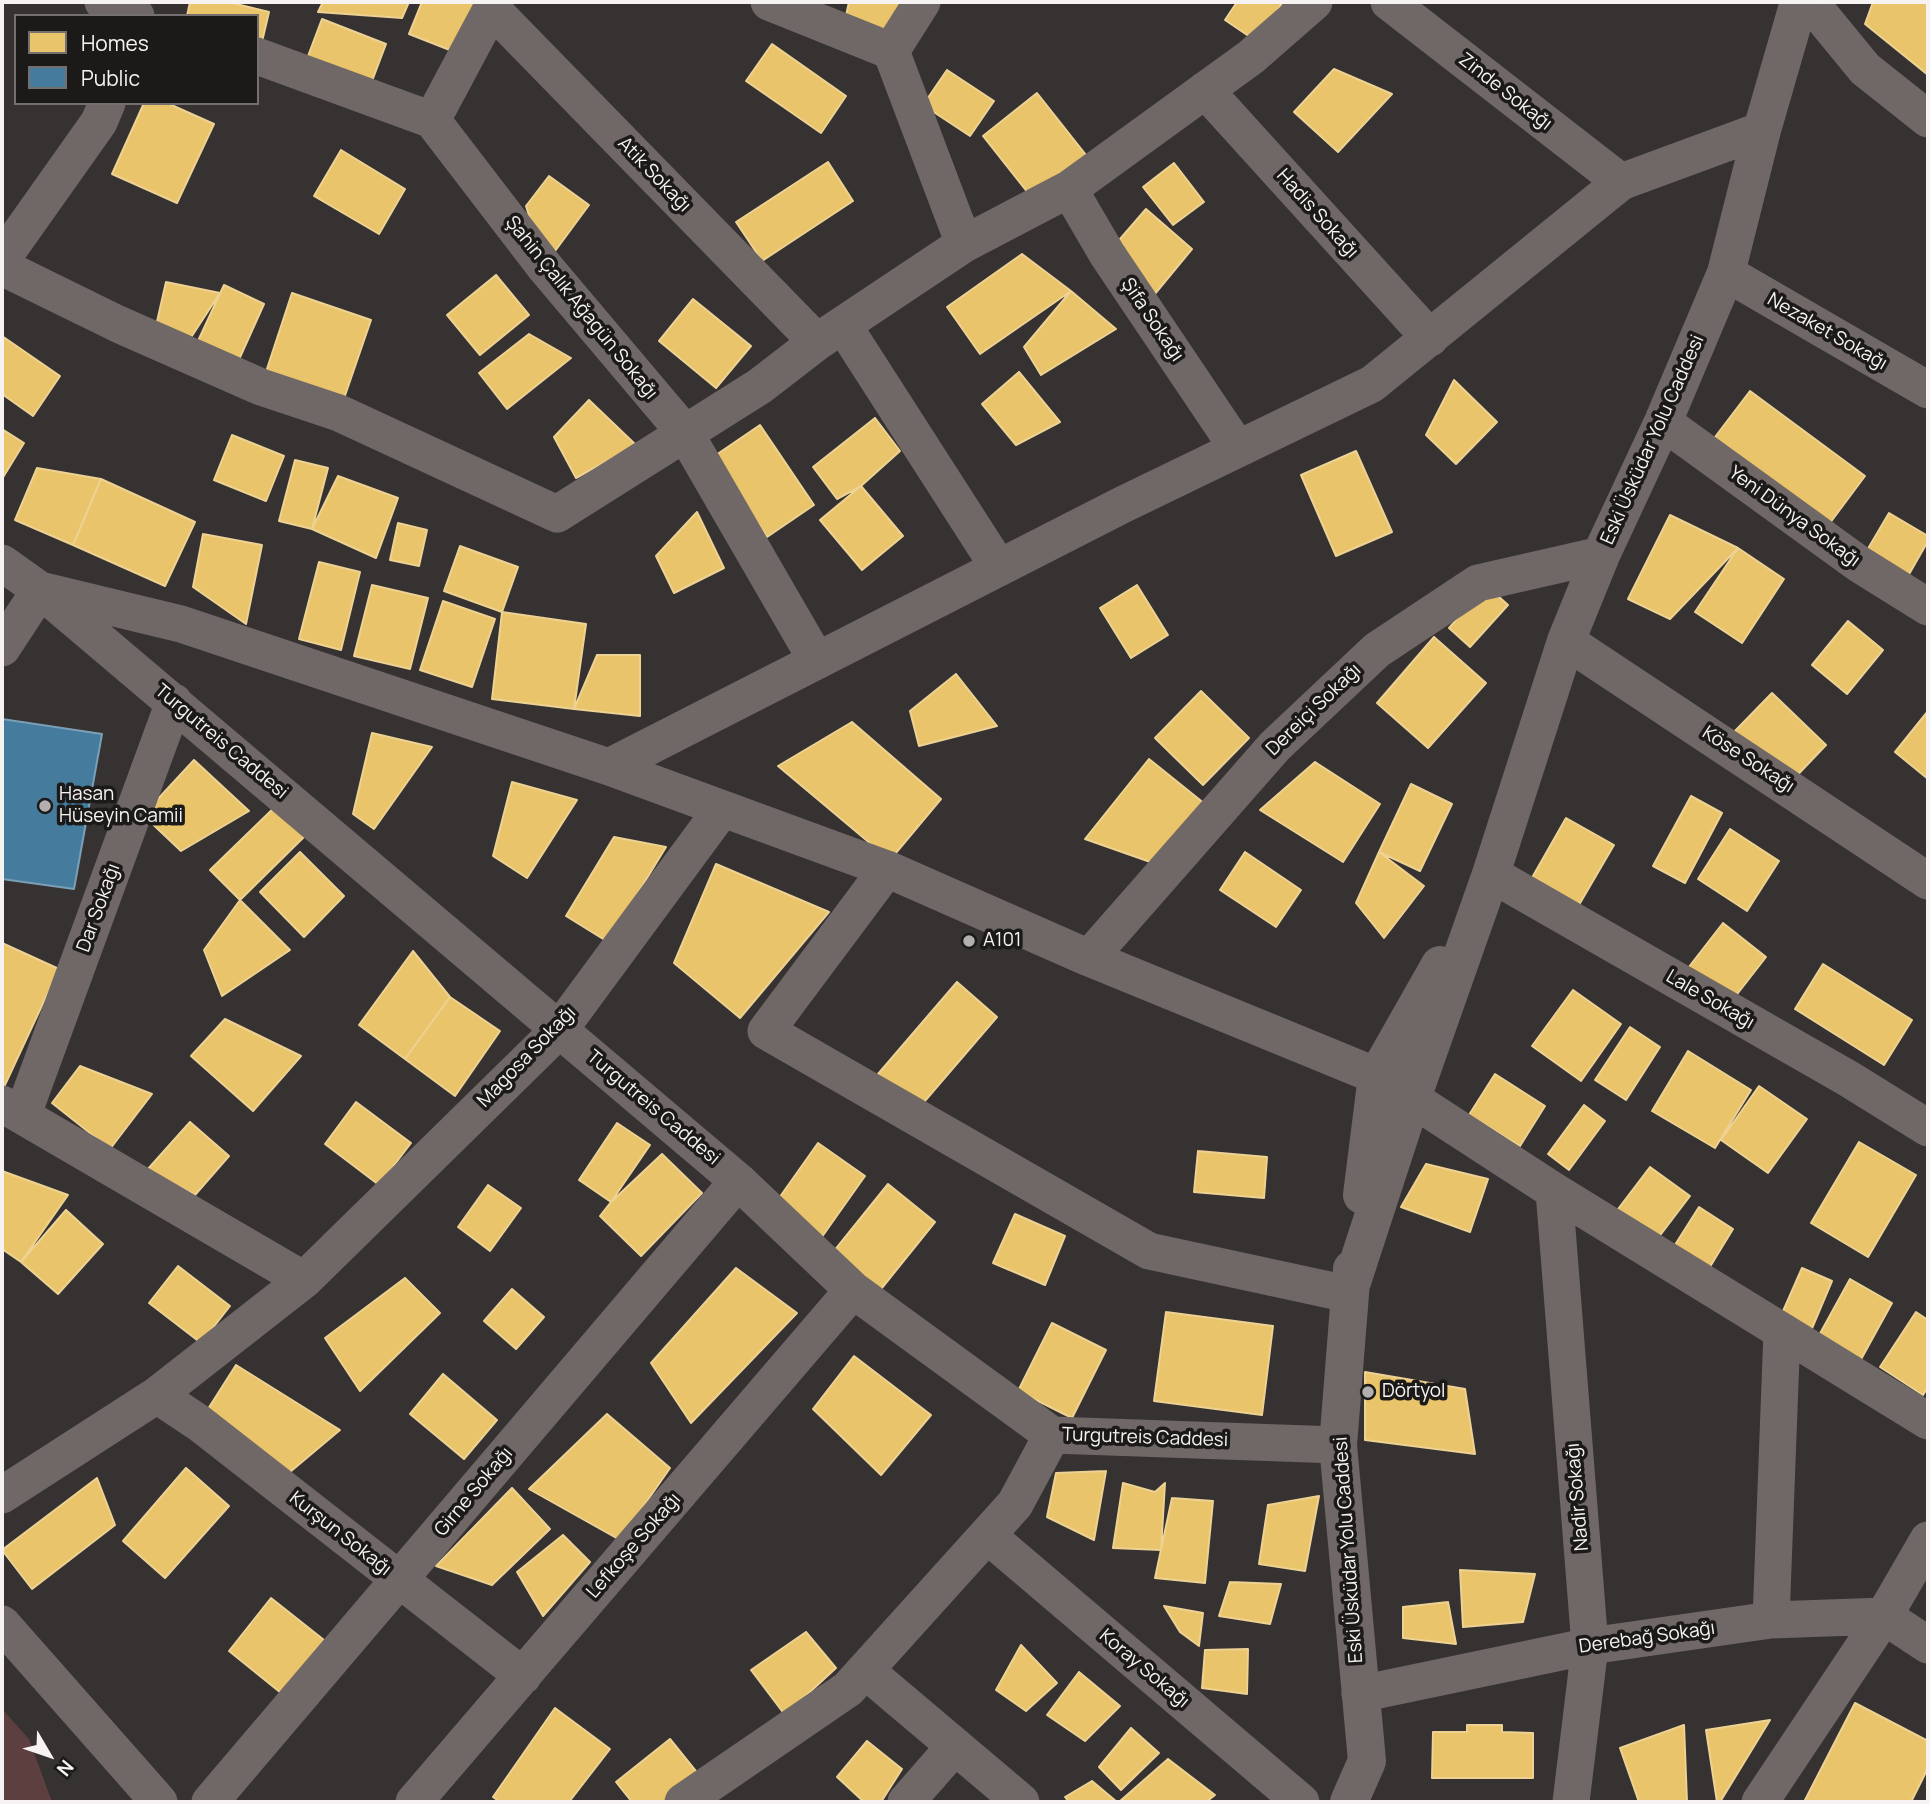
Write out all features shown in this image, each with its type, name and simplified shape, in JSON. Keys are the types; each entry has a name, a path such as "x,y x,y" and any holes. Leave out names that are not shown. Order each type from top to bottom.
{"street":[{"path":"103,2 131,14"},
{"path":"769,2 891,51 964,244"},
{"path":"891,51 922,2"},
{"path":"2,267 118,324 261,387 338,413 557,514 760,386 830,333 964,244 1069,189 1251,57 1314,2"},
{"name":"Zinde Sokağı","path":"1389,2 1621,182"},
{"name":"Eski Üsküdar Yolu Caddesi","path":"1348,1294 1412,1098 1491,874 1566,641 1601,555 1663,422 1726,273 1762,130 1800,2"},
{"path":"1810,2 1865,69 1928,119"},
{"path":"259,57 432,120 494,5"},
{"name":"Atik Sokağı","path":"494,5 830,333 999,568"},
{"name":"Hadis Sokağı","path":"1205,90 1430,338"},
{"path":"2,259 99,122 106,105"},
{"name":"Şahin Çalık Ağagün Sokağı","path":"432,120 544,266 685,433 817,661"},
{"path":"609,767 999,568 1372,384 1621,182 1762,130"},
{"name":"Şifa Sokağı","path":"1069,189 1107,254 1238,449"},
{"name":"Nezaket Sokağı","path":"1726,273 1928,390"},
{"name":"Yeni Dünya Sokağı","path":"1663,422 1859,564 1928,607"},
{"name":"Dereiçi Sokağı","path":"1089,958 1275,746 1377,650 1479,583 1601,555"},
{"name":"Turgutreis Caddesi","path":"2,563 40,590 174,702 738,1181 853,1290 1052,1435 1338,1445"},
{"path":"2,648 40,590 181,624 609,767 887,869 1089,958 1377,1076 1554,1191 1928,1421"},
{"name":"Köse Sokağı","path":"1566,641 1928,881"},
{"name":"Dar Sokağı","path":"12,1109 174,702"},
{"name":"Magosa Sokağı","path":"2,1495 157,1395 304,1280 560,1029 722,809"},
{"path":"887,869 766,1031 1149,1251 1348,1294"},
{"name":"Eski Üsküdar Yolu Caddesi","path":"1349,1802 1367,1760 1338,1445 1348,1294 1377,1076 1491,874"},
{"name":"Lale Sokağı","path":"1491,874 1849,1079 1928,1128"},
{"path":"12,1109 304,1280"},
{"name":"Girne Sokağı","path":"210,1802 738,1181"},
{"name":"Nadir Sokağı","path":"1554,1191 1590,1646 1571,1802"},
{"name":"Lefkoşe Sokağı","path":"414,1802 853,1290"},
{"path":"1771,1620 1782,1331"},
{"name":"Kurşun Sokağı","path":"157,1395 199,1423 523,1676"},
{"path":"683,1802 848,1689 1015,1504 1052,1435"},
{"name":"Koray Sokağı","path":"987,1535 1301,1802"},
{"path":"1760,1802 1884,1616 1928,1541"},
{"path":"1884,1616 1928,1645"},
{"name":"Derebağ Sokağı","path":"1360,1694 1590,1646 1771,1620 1884,1616"},
{"path":"2,1624 159,1802"},
{"path":"866,1671 1021,1802"},
{"path":"906,1802 955,1746"}],"shaded area":[{"path":"2,1709 29,1739 52,1802 2,1802"}],"building: Homes":[{"path":"190,2 228,2 269,12 261,46 259,14 187,14"},
{"path":"323,2 409,2 402,18 318,12"},
{"path":"422,2 481,2 460,54 409,34"},
{"path":"849,2 905,2 886,31 845,20"},
{"path":"1237,2 1283,2 1256,41 1225,20"},
{"path":"1873,2 1928,2 1928,75 1865,24"},
{"path":"322,19 386,44 369,89 305,64"},
{"path":"772,44 846,96 821,133 746,81"},
{"path":"1334,69 1392,94 1338,152 1294,112"},
{"path":"947,70 994,101 970,136 923,105"},
{"path":"1037,93 1086,155 1032,198 983,136"},
{"path":"143,105 171,105 214,124 177,203 112,174"},
{"path":"341,150 405,189 379,234 314,196"},
{"path":"828,162 853,201 762,261 736,222"},
{"path":"1174,163 1204,202 1173,225 1143,187"},
{"path":"549,176 589,205 544,266 526,206"},
{"path":"1146,209 1192,249 1154,295 1107,254"},
{"path":"1022,254 1071,291 980,354 947,307"},
{"path":"496,275 529,315 480,355 447,315"},
{"path":"166,282 220,293 186,345 156,326"},
{"path":"224,285 264,304 237,364 191,356"},
{"path":"1071,291 1116,329 1041,375 1024,347"},
{"path":"292,293 371,320 339,413 261,387"},
{"path":"693,299 751,346 716,388 659,341"},
{"path":"529,334 571,358 507,409 479,373"},
{"path":"2,336 60,376 33,416 2,394"},
{"path":"1019,372 1060,422 1016,445 982,404"},
{"path":"1454,380 1497,422 1456,464 1426,435"},
{"path":"1750,391 1865,476 1827,527 1712,441"},
{"path":"589,400 636,445 576,478 554,437"},
{"path":"875,418 900,451 861,486 837,499 813,467"},
{"path":"760,425 814,505 767,537 713,457"},
{"path":"2,429 24,443 2,479"},
{"path":"232,435 284,456 266,501 214,480"},
{"path":"1356,451 1392,532 1336,556 1301,475"},
{"path":"295,460 328,468 312,529 279,521"},
{"path":"37,468 101,479 73,545 15,520"},
{"path":"338,476 398,498 376,558 312,529"},
{"path":"101,479 195,522 165,586 73,545"},
{"path":"861,486 903,536 862,570 820,520"},
{"path":"697,512 724,568 674,593 656,556"},
{"path":"1889,513 1928,536 1928,541 1908,576 1866,552"},
{"path":"1670,515 1738,548 1670,619 1628,599"},
{"path":"398,523 427,530 419,566 390,560"},
{"path":"203,534 262,545 246,624 193,587"},
{"path":"460,546 518,567 502,612 444,591"},
{"path":"1738,548 1784,579 1742,643 1695,612"},
{"path":"319,562 360,572 341,650 299,639"},
{"path":"372,585 428,598 410,669 354,656"},
{"path":"1137,585 1168,635 1131,658 1100,608"},
{"path":"1487,586 1508,605 1470,647 1449,628"},
{"path":"443,601 495,619 472,687 420,670"},
{"path":"502,612 586,624 574,709 492,699"},
{"path":"1848,621 1883,650 1847,694 1812,665"},
{"path":"1434,637 1486,683 1428,748 1377,703"},
{"path":"597,655 640,655 640,716 574,709"},
{"path":"956,674 997,726 919,746 910,711"},
{"path":"1201,691 1249,738 1203,785 1155,738"},
{"path":"1772,693 1826,745 1787,786 1732,734"},
{"path":"1928,711 1928,779 1895,752"},
{"path":"852,722 941,799 890,860 778,766"},
{"path":"372,733 432,747 374,829 353,814"},
{"path":"1149,759 1205,804 1156,864 1085,839"},
{"path":"194,760 249,811 181,851 143,815"},
{"path":"1315,762 1380,804 1343,862 1260,810"},
{"path":"512,782 577,800 527,878 493,856"},
{"path":"1411,784 1452,804 1420,871 1379,852"},
{"path":"1691,796 1722,813 1685,883 1653,866"},
{"path":"280,802 309,832 240,900 210,870"},
{"path":"1566,818 1614,845 1576,910 1529,883"},
{"path":"1730,829 1779,861 1747,911 1698,879"},
{"path":"614,837 666,847 608,942 566,916"},
{"path":"300,852 344,896 304,937 260,892"},
{"path":"1245,852 1301,890 1276,927 1220,890"},
{"path":"1379,852 1424,886 1384,938 1356,903"},
{"path":"716,864 829,912 740,1018 674,963"},
{"path":"240,900 290,950 222,996 204,950"},
{"path":"1723,923 1766,957 1731,1002 1678,981"},
{"path":"2,943 59,969 4,1087 2,1086"},
{"path":"413,951 450,997 405,1059 359,1025"},
{"path":"1823,964 1912,1020 1884,1065 1795,1009"},
{"path":"957,982 997,1017 918,1109 878,1074"},
{"path":"1573,990 1621,1024 1581,1081 1532,1046"},
{"path":"450,997 500,1031 455,1096 405,1059"},
{"path":"225,1019 301,1056 253,1111 191,1056"},
{"path":"1630,1027 1660,1047 1626,1100 1595,1080"},
{"path":"1688,1051 1751,1090 1715,1148 1652,1111"},
{"path":"80,1066 152,1094 110,1149 52,1103"},
{"path":"1495,1074 1545,1106 1520,1146 1469,1115"},
{"path":"1759,1086 1807,1119 1768,1173 1721,1140"},
{"path":"356,1102 411,1143 379,1185 325,1144"},
{"path":"1584,1105 1605,1121 1569,1170 1548,1154"},
{"path":"190,1122 229,1156 195,1195 147,1170"},
{"path":"617,1123 650,1145 611,1202 579,1180"},
{"path":"1859,1142 1916,1175 1868,1257 1811,1223"},
{"path":"818,1143 865,1176 819,1241 772,1208"},
{"path":"1198,1151 1267,1157 1264,1198 1194,1192"},
{"path":"662,1154 702,1193 641,1256 600,1216 611,1202"},
{"path":"1426,1164 1488,1179 1470,1232 1401,1207"},
{"path":"1650,1167 1690,1196 1655,1242 1615,1213"},
{"path":"2,1171 68,1195 21,1262 2,1249"},
{"path":"888,1184 935,1222 877,1294 830,1256"},
{"path":"488,1185 521,1208 490,1251 458,1227"},
{"path":"1699,1207 1733,1229 1708,1270 1673,1248"},
{"path":"66,1210 103,1244 58,1294 21,1262"},
{"path":"1015,1214 1065,1236 1045,1285 993,1263"},
{"path":"178,1266 230,1306 201,1343 149,1303"},
{"path":"736,1268 797,1313 691,1423 651,1363"},
{"path":"1802,1268 1832,1281 1810,1333 1776,1327"},
{"path":"405,1278 440,1313 360,1391 325,1338"},
{"path":"1850,1279 1892,1303 1859,1363 1817,1339"},
{"path":"512,1289 544,1317 516,1349 484,1321"},
{"path":"1166,1312 1273,1326 1262,1415 1154,1401"},
{"path":"1916,1312 1928,1320 1928,1387 1923,1395 1880,1367"},
{"path":"1052,1323 1106,1350 1072,1418 1018,1391"},
{"path":"854,1356 931,1415 881,1475 813,1409"},
{"path":"236,1365 340,1430 284,1477 199,1423"},
{"path":"1365,1372 1465,1389 1475,1454 1365,1440"},
{"path":"443,1374 497,1420 464,1459 410,1414"},
{"path":"607,1414 670,1468 620,1540 529,1489"},
{"path":"186,1468 229,1506 165,1578 123,1541"},
{"path":"1106,1471 1094,1540 1047,1517 1056,1473"},
{"path":"97,1478 115,1525 32,1589 2,1550"},
{"path":"1123,1483 1155,1492 1165,1483 1161,1550 1113,1548"},
{"path":"512,1488 550,1529 492,1585 436,1566"},
{"path":"1319,1496 1305,1571 1259,1564 1268,1505"},
{"path":"1172,1498 1213,1501 1205,1583 1155,1578"},
{"path":"563,1535 590,1562 543,1616 517,1572"},
{"path":"1460,1570 1535,1574 1523,1622 1463,1627"},
{"path":"1230,1582 1281,1584 1270,1624 1219,1616"},
{"path":"271,1598 324,1640 281,1693 229,1651"},
{"path":"1448,1602 1456,1644 1403,1638 1403,1607"},
{"path":"1164,1606 1203,1613 1199,1646 1180,1632"},
{"path":"806,1632 836,1668 785,1715 751,1670"},
{"path":"1021,1645 1057,1683 1026,1711 996,1690"},
{"path":"1248,1649 1247,1694 1202,1688 1205,1650"},
{"path":"1079,1672 1120,1706 1085,1741 1047,1715"},
{"path":"1855,1703 1928,1741 1928,1768 1911,1802 1804,1802"},
{"path":"555,1708 610,1749 569,1802 500,1802 493,1797"},
{"path":"1770,1720 1720,1802 1717,1802 1706,1730"},
{"path":"1467,1725 1502,1725 1502,1732 1533,1733 1533,1778 1432,1778 1433,1732 1467,1732"},
{"path":"1684,1725 1687,1802 1639,1802 1620,1748"},
{"path":"1131,1728 1159,1753 1121,1790 1099,1767"},
{"path":"670,1739 699,1775 666,1802 632,1802 616,1782"},
{"path":"867,1741 902,1769 881,1802 864,1802 837,1777"},
{"path":"1168,1759 1215,1795 1206,1802 1119,1802"},
{"path":"1092,1781 1117,1802 1069,1802 1065,1797"}],"building: Public":[{"name":"Hasan Hüseyin Camii","path":"2,719 102,734 74,889 2,879"}],"place":[{"name":"Hasan Hüseyin Camii","path":"45,806"},
{"name":"A101","path":"969,941"},
{"name":"Dörtyol","path":"1368,1392"}]}
